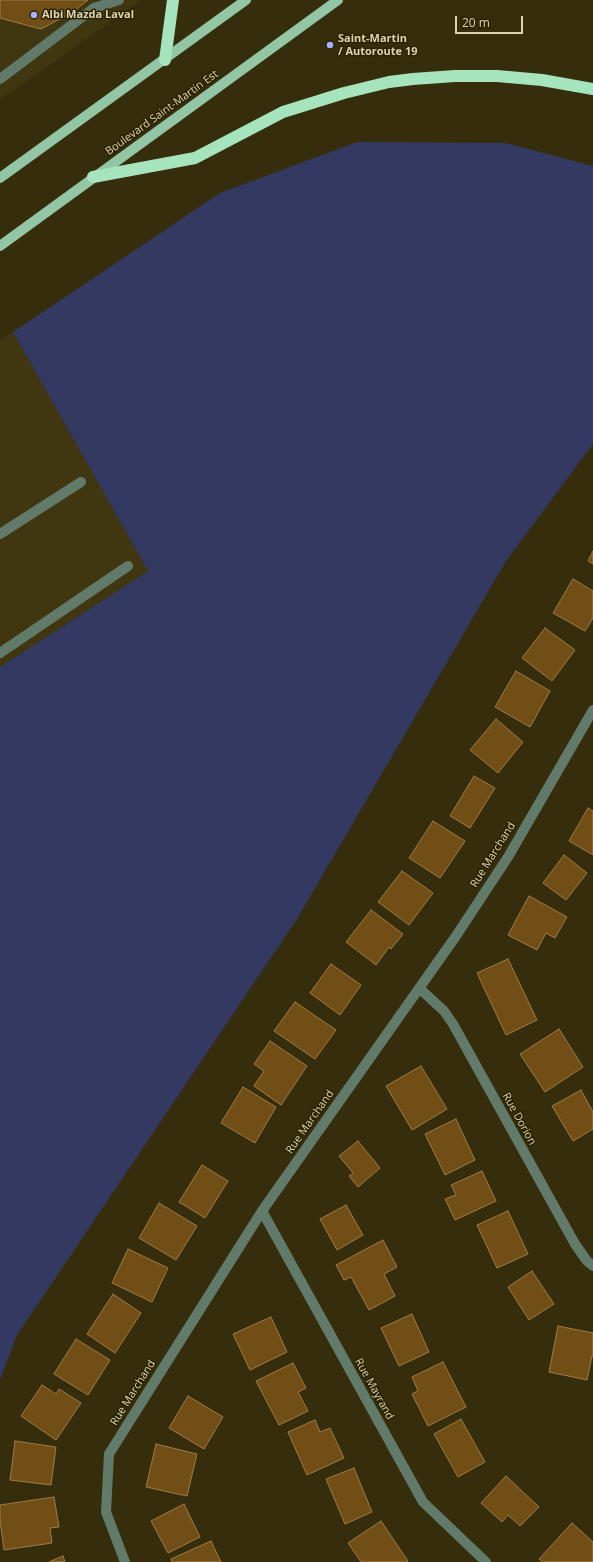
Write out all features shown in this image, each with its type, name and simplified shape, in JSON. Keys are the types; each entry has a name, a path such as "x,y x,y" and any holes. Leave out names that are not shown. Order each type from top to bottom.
{"highway":[{"path":"165,60 173,0"},
{"path":"93,177 195,158 283,112 333,96 389,82 455,76 497,76 542,80 593,89"}],"main road":[{"path":"0,178 246,0"},
{"name":"Boulevard Saint-Martin Est","path":"0,246 338,0"}],"street":[{"path":"0,79 94,8 119,0"},
{"path":"0,534 80,482"},
{"path":"0,653 128,566"},
{"name":"Rue Marchand","path":"125,1562 106,1512 109,1454 262,1211 456,936 508,857 593,710"},
{"name":"Rue Dorion","path":"419,988 444,1011 453,1024 580,1252 593,1266"},
{"name":"Rue Mayrand","path":"262,1211 423,1502 486,1562"}],"shaded area":[{"path":"0,0 141,0 0,100"},
{"path":"357,142 506,143 593,166 593,444 506,561 297,919 17,1335 0,1380 0,667 148,571 13,332 220,193"},
{"path":"13,332 148,571 0,667 0,340"}],"building":[{"name":"Albi Mazda Laval","path":"0,0 88,0 73,12 41,29 0,18"},
{"path":"593,551 593,564 588,561"},
{"path":"573,579 593,591 593,618 585,631 553,613"},
{"path":"545,628 575,650 552,681 522,658"},
{"path":"516,671 550,691 530,727 495,707"},
{"path":"496,719 523,742 498,773 470,750"},
{"path":"474,776 495,788 470,828 450,816"},
{"path":"588,808 593,811 593,855 569,841"},
{"path":"433,821 465,841 440,878 409,858"},
{"path":"564,855 587,873 566,900 543,883"},
{"path":"402,871 433,893 409,925 378,902"},
{"path":"529,896 567,917 555,938 546,933 537,950 508,935"},
{"path":"371,910 403,934 391,949 389,947 376,965 346,942"},
{"path":"508,959 537,1020 506,1035 477,973"},
{"path":"331,964 361,985 340,1015 310,993"},
{"path":"295,1002 336,1030 315,1059 274,1031"},
{"path":"559,1029 583,1067 545,1092 520,1054"},
{"path":"270,1041 307,1066 281,1105 254,1086 264,1071 254,1064"},
{"path":"421,1066 447,1109 412,1130 386,1086"},
{"path":"243,1087 276,1107 255,1143 221,1123"},
{"path":"581,1090 593,1112 593,1129 573,1141 552,1106"},
{"path":"456,1119 475,1160 445,1175 425,1134"},
{"path":"358,1141 380,1168 358,1187 349,1176 353,1173 339,1156"},
{"path":"202,1165 228,1181 205,1218 179,1202"},
{"path":"482,1171 496,1201 455,1220 445,1199 456,1195 451,1185"},
{"path":"159,1203 197,1226 176,1260 139,1238"},
{"path":"346,1205 363,1235 337,1250 320,1219"},
{"path":"508,1211 528,1254 497,1268 477,1225"},
{"path":"383,1240 397,1267 384,1274 395,1296 369,1310 351,1277 344,1280 336,1265"},
{"path":"128,1249 168,1268 152,1302 112,1283"},
{"path":"532,1271 554,1304 529,1320 508,1287"},
{"path":"113,1294 141,1313 115,1353 87,1334"},
{"path":"412,1314 429,1352 399,1366 381,1328"},
{"path":"271,1317 287,1352 250,1370 233,1334"},
{"path":"558,1326 593,1333 593,1356 587,1380 549,1372"},
{"path":"76,1339 110,1360 88,1395 54,1374"},
{"path":"443,1362 466,1407 428,1426 412,1394 418,1391 412,1377"},
{"path":"293,1363 306,1388 298,1392 308,1411 279,1425 256,1381"},
{"path":"42,1385 56,1394 59,1389 81,1403 56,1440 21,1416"},
{"path":"188,1396 223,1417 204,1449 169,1428"},
{"path":"461,1419 485,1462 458,1477 434,1434"},
{"path":"315,1420 320,1432 330,1428 344,1458 307,1475 288,1432"},
{"path":"15,1441 56,1447 51,1485 10,1480"},
{"path":"156,1444 197,1454 187,1496 146,1487"},
{"path":"354,1468 372,1512 345,1524 326,1479"},
{"path":"506,1476 539,1507 520,1526 508,1515 502,1522 481,1503"},
{"path":"54,1497 59,1527 50,1528 52,1543 4,1550 0,1520 0,1505"},
{"path":"184,1504 200,1537 168,1553 151,1521"},
{"path":"381,1521 408,1561 407,1562 361,1562 348,1543"},
{"path":"572,1523 593,1542 593,1562 543,1562 539,1559"},
{"path":"211,1541 221,1562 172,1562 171,1559"},
{"path":"63,1556 65,1562 49,1562"}],"place":[{"name":"Albi Mazda Laval","path":"34,15"},
{"name":"Saint-Martin / Autoroute 19","path":"330,45"}]}
